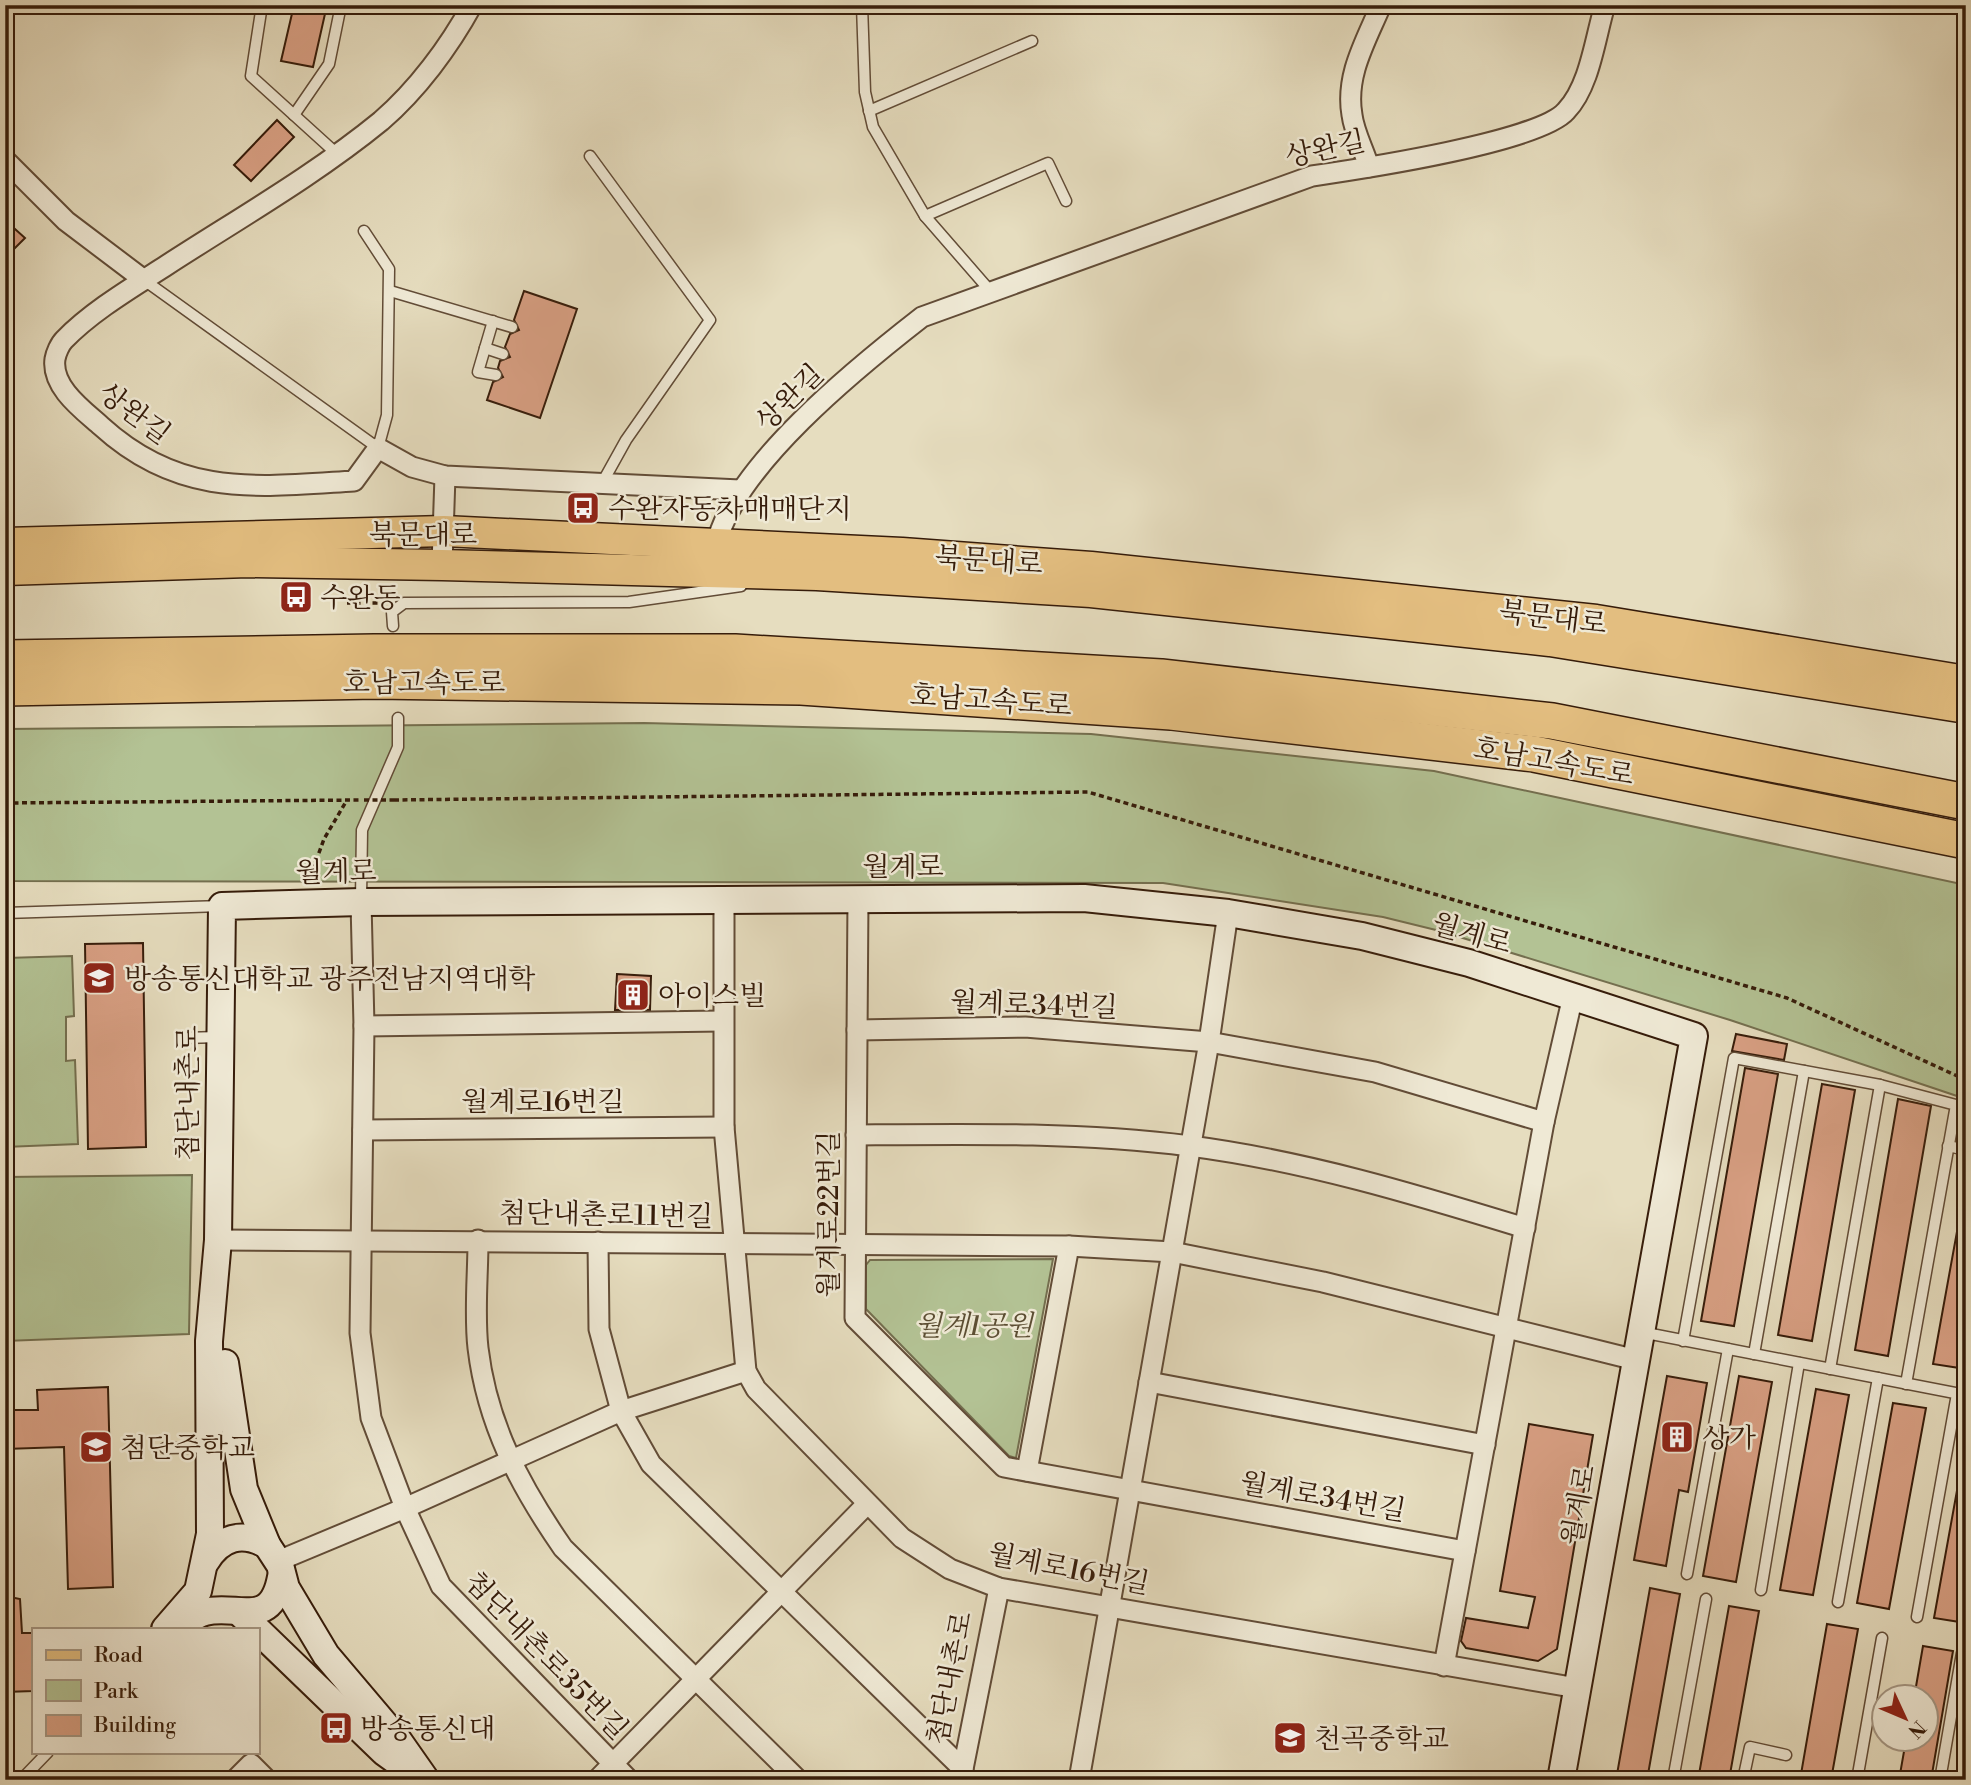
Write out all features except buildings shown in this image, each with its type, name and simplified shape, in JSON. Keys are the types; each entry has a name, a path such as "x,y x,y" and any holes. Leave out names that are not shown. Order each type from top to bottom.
{"highway":[{"path":"5,639 383,639"},
{"name":"호남고속도로","path":"5,658 383,639 735,652 1161,677 1552,722 1966,802"},
{"name":"호남고속도로","path":"5,688 376,681 801,687 1171,712 1534,754 1966,841"}],"main road":[{"name":"북문대로","path":"5,543 444,531 902,553 1091,567 1596,620 1963,680"},
{"name":"북문대로","path":"5,570 248,562 442,565 817,575 1091,592 1550,640 1966,708"},
{"path":"1902,697 1966,727"}],"street":[{"name":"상완길","path":"378,448 354,481 274,486 192,480 160,468 106,431 71,399 58,378 55,360 61,343 74,331 144,280 337,155 410,94 459,29 472,5"},
{"path":"1369,167 1352,116 1351,92 1354,65 1381,5"},
{"name":"상완길","path":"716,546 720,524 740,491 770,454 878,351 922,317 1264,191 1312,176 1369,167 1516,136 1553,121 1567,111 1585,75 1605,5"},
{"path":"5,160 66,222 144,280"},
{"path":"378,448 412,467 445,476 600,486 740,491"},
{"path":"442,565 445,476"},
{"name":"월계로","path":"222,906 858,897 1084,898 1228,913 1362,936 1469,963 1694,1036 1561,1780"},
{"name":"월계로22번길","path":"858,897 855,1318 1004,1467 1129,1490"},
{"path":"275,1561 405,1508 621,1411 746,1371 724,1127 724,900"},
{"path":"361,902 364,1026 359,1240 360,1333 371,1418 405,1508"},
{"name":"첨단내촌로","path":"222,906 217,1281 209,1340 224,1447"},
{"path":"1079,1780 1209,1042 1228,913"},
{"path":"1444,1666 1544,1122 1573,996"},
{"path":"364,1026 722,1021"},
{"name":"월계로34번길","path":"857,1030 1025,1027 1209,1042 1375,1072 1544,1122"},
{"name":"월계로16번길","path":"363,1130 724,1127"},
{"path":"856,1135 1027,1134 1190,1146 1356,1177 1525,1228"},
{"name":"첨단내촌로11번길","path":"218,1240 478,1240 855,1246"},
{"name":"첨단내촌로11번길","path":"478,1240 478,1346 487,1401 509,1460"},
{"path":"598,1242 599,1329 621,1411 651,1464 782,1591 962,1775"},
{"path":"855,1246 1069,1246 1172,1252 1323,1282 1636,1360"},
{"path":"1027,1471 1069,1246"},
{"name":"월계로16번길","path":"746,1371 757,1389 902,1538 950,1569 999,1588 1577,1688"},
{"path":"1149,1382 1485,1445"},
{"path":"224,1447 275,1561 327,1655 398,1740 424,1780"},
{"path":"166,1628 198,1591 205,1567 211,1510 224,1447"},
{"path":"509,1460 534,1506 564,1548 798,1780"},
{"name":"월계로34번길","path":"1129,1490 1465,1551"},
{"name":"첨단내촌로35번길","path":"597,1780 867,1504"},
{"name":"첨단내촌로35번길","path":"405,1508 441,1586 629,1780"},
{"path":"252,1628 235,1612 210,1597 205,1567 213,1551 233,1538 245,1536 275,1561"},
{"path":"174,1628 205,1611 254,1612 273,1599 275,1561"},
{"name":"첨단내촌로","path":"962,1775 999,1588"},
{"path":"259,1635 384,1752 424,1780"},
{"path":"235,1780 251,1764 267,1780"}],"lane":[{"path":"262,5 251,76 337,155"},
{"path":"294,115 329,64 341,5"},
{"path":"862,5 865,92 873,127 925,216 992,293"},
{"path":"869,111 1032,41"},
{"path":"590,156 710,320 626,440 600,486"},
{"path":"925,216 1048,163 1066,201"},
{"path":"144,280 378,448 387,415 389,269 364,231"},
{"path":"390,291 512,327"},
{"path":"493,321 478,372 496,375"},
{"path":"485,348 503,354"},
{"path":"383,639 392,612 404,603 629,602 817,575"},
{"path":"361,902 362,830 398,747 398,718"},
{"path":"5,913 222,906"},
{"path":"184,1038 219,1037"},
{"path":"1684,1340 1734,1058 1881,1086 1956,1105 1906,1384"},
{"path":"1754,1354 1804,1071"},
{"path":"1830,1369 1881,1086"},
{"path":"1948,1146 1966,1150"},
{"path":"1641,1332 1961,1396 1917,1617"},
{"path":"1688,1574 1728,1349"},
{"path":"1761,1590 1799,1363"},
{"path":"1838,1602 1878,1378"},
{"path":"165,1448 224,1447"},
{"path":"1673,1780 1706,1599"},
{"path":"1857,1780 1882,1638"},
{"path":"1940,1780 1962,1653"},
{"path":"1744,1780 1750,1747 1786,1755"},
{"path":"21,1780 46,1754"}],"path":[{"path":"347,603 404,603"},
{"path":"5,803 1088,792 1787,999 1966,1080"},
{"path":"313,869 324,839 348,800"}],"green space":[{"path":"644,723 1091,734 1434,771 1966,885 1966,1099 1730,1020 1440,931 1383,917 1163,883 5,881 5,729"},
{"path":"5,941 6,958 72,956 74,1016 66,1017 66,1061 75,1060 78,1144 5,1147"},
{"path":"192,1175 189,1334 5,1341 5,1177"},
{"name":"월계1공원","path":"1053,1259 1016,1458 1009,1456 866,1309 866,1265 870,1260"}],"place":[{"name":"수완자동차매매단지","path":"583,508"},
{"name":"수완동","path":"296,597"},
{"name":"방송통신대학교 광주전남지역대학","path":"99,978"},
{"name":"아이스빌","path":"633,995"},
{"name":"상가","path":"1677,1437"},
{"name":"첨단중학교","path":"96,1447"},
{"name":"방송통신대","path":"336,1728"},
{"name":"천곡중학교","path":"1290,1738"}]}
